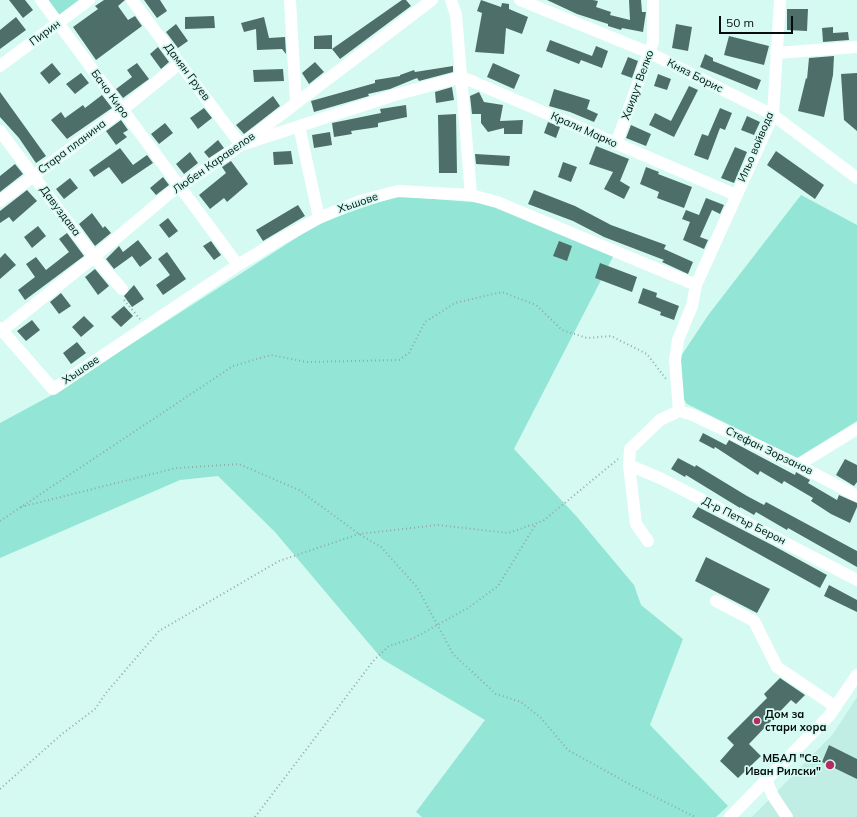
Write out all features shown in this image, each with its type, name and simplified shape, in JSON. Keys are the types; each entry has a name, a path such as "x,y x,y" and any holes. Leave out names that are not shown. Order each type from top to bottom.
{"street":[{"name":"Бачо Киро","path":"41,0 238,265"},
{"name":"Пирин","path":"0,66 89,0"},
{"name":"Дамян Груев","path":"132,0 241,145"},
{"path":"290,0 296,104"},
{"name":"Любен Каравелов","path":"0,330 94,257 180,186 241,145 432,0"},
{"path":"451,0 456,15 471,195"},
{"name":"Княз Борис","path":"520,0 650,53 773,114 857,178"},
{"name":"Хаидут Велко","path":"616,144 653,42 653,0"},
{"name":"Ильо войвода","path":"679,411 675,360 678,340 692,306 696,285 773,114 780,0"},
{"path":"776,53 857,47"},
{"name":"Стара планина","path":"0,200 122,110 180,63"},
{"path":"241,145 395,95 462,77"},
{"name":"Крали Марко","path":"462,77 736,195"},
{"path":"299,126 319,218"},
{"name":"Давуздава","path":"0,131 94,257 122,289"},
{"name":"Хъшове","path":"0,330 53,389 238,265 319,218 360,201 398,191 471,195 498,202 696,285"},
{"path":"648,541 636,524 629,465 630,449 660,420 679,411"},
{"name":"Стефан Зорзанов","path":"679,411 693,415 798,465 857,496"},
{"path":"798,465 857,429"},
{"name":"Д-р Петър Берон","path":"629,465 662,478 857,580"},
{"path":"716,601 754,621 777,667 836,707"},
{"path":"730,817 829,716 857,674"},
{"path":"766,780 773,796 786,817"}],"path":[{"path":"122,289 118,293 146,326"},
{"path":"0,521 234,366 271,356 307,362 399,360 409,352 425,322 455,303 502,292 536,305 562,330 587,338 611,336 647,354 678,394"},
{"path":"0,789 62,734 96,709 106,693 160,631 279,561 358,534 438,525 508,533 543,521 630,449"},
{"path":"21,507 176,468 239,464 299,490 358,534 382,547 417,587 453,654 496,694 521,702 542,718 568,750 632,785 677,806 695,817"},
{"path":"254,817 374,660 389,646 414,638 468,608 498,586 536,523"}],"shaded area":[{"name":"МБАЛ \"Св. Иван Рилски\"","path":"857,697 857,817 752,817 833,734"}],"green space":[{"path":"46,0 80,0 58,16"},
{"path":"801,195 857,225 857,421 797,458 687,404 682,397 679,359 709,314"},
{"path":"397,196 496,204 615,253 514,449 577,517 634,585 641,605 683,639 650,725 728,806 716,817 422,817 416,812 485,720 382,659 275,532 218,476 180,480 0,558 0,423 52,395 321,222"}],"building":[{"path":"9,0 25,0 33,10 23,18"},
{"path":"104,0 125,0 118,6 128,20 135,16 142,26 96,60 73,27 98,9 95,6"},
{"path":"144,0 160,0 167,11 157,18"},
{"path":"402,0 406,0 411,6 340,59 332,49"},
{"path":"481,0 501,7 502,3 509,4 509,9 528,17 522,34 506,28 504,54 475,52 482,13 477,11"},
{"path":"547,0 598,1 596,7 611,12 610,15 630,20 629,0 641,0 642,12 646,12 643,32 622,28 621,30 608,26 608,24 577,14"},
{"path":"787,9 808,9 807,31 787,30"},
{"path":"214,16 215,28 185,29 185,17"},
{"path":"16,17 26,30 0,49 0,30"},
{"path":"264,17 269,38 285,37 286,54 282,49 257,50 256,29 244,32 241,23"},
{"path":"176,24 188,41 178,48 166,32"},
{"path":"676,24 692,27 688,51 672,48"},
{"path":"833,27 833,33 848,32 849,40 823,42 822,28"},
{"path":"332,35 332,49 314,49 314,36"},
{"path":"729,36 769,46 764,65 724,55"},
{"path":"550,40 592,56 596,46 608,51 602,68 581,60 579,64 546,51"},
{"path":"158,47 169,62 161,69 150,54"},
{"path":"705,54 713,58 713,61 761,80 757,90 700,67"},
{"path":"834,56 833,75 824,117 798,111 806,78 807,79 809,58"},
{"path":"628,57 638,61 632,78 621,74"},
{"path":"315,62 324,72 309,84 302,73"},
{"path":"52,63 61,74 49,84 40,73"},
{"path":"137,63 149,79 123,98 116,89 132,77 127,70"},
{"path":"493,63 520,75 514,89 487,77"},
{"path":"453,66 453,72 419,81 417,78 390,89 368,94 369,96 314,112 311,101 375,83 375,80 400,76 414,70 415,72"},
{"path":"283,69 284,81 254,82 253,70"},
{"path":"81,73 89,83 75,94 66,84"},
{"path":"857,73 857,131 844,120 841,74"},
{"path":"658,74 671,79 667,90 654,86"},
{"path":"689,86 698,90 674,137 649,125 655,113 671,121"},
{"path":"452,87 454,100 436,103 435,92"},
{"path":"554,89 590,100 587,109 598,114 594,122 570,112 549,106"},
{"path":"0,92 46,156 36,163 19,138 0,117"},
{"path":"479,92 484,102 503,105 500,121 523,120 522,134 504,134 504,128 488,132 481,123 481,114 472,114 470,96"},
{"path":"102,95 112,108 67,139 51,120 61,112 65,118 83,105 85,108"},
{"path":"273,96 280,106 244,134 236,125"},
{"path":"406,105 407,117 378,123 378,127 351,131 352,134 334,137 332,123 381,113 380,109"},
{"path":"204,108 212,118 198,129 190,118"},
{"path":"720,108 732,113 725,130 720,128 708,160 694,155 702,134 708,136"},
{"path":"456,114 457,173 439,173 438,115"},
{"path":"747,116 760,122 754,135 741,130"},
{"path":"121,120 128,130 123,133 127,137 116,145 106,131"},
{"path":"548,122 560,127 556,138 544,133"},
{"path":"165,123 173,133 159,144 151,134"},
{"path":"631,125 651,134 646,146 626,138"},
{"path":"330,132 332,145 314,148 312,135"},
{"path":"218,140 224,148 209,158 204,152"},
{"path":"596,146 629,159 620,181 630,187 624,199 604,189 613,172 589,164"},
{"path":"735,147 747,152 734,183 721,178"},
{"path":"120,148 133,165 147,155 153,163 122,184 109,167 94,177 89,170"},
{"path":"291,151 293,164 274,165 273,152"},
{"path":"776,151 824,185 815,199 767,165"},
{"path":"190,152 198,163 184,174 176,164"},
{"path":"475,154 510,156 509,166 476,164"},
{"path":"231,161 248,184 227,202 224,198 210,209 199,195 226,173 222,167"},
{"path":"563,162 577,167 571,182 558,177"},
{"path":"15,164 23,174 0,192 0,176"},
{"path":"646,167 659,172 658,174 692,187 684,208 657,198 659,192 640,184"},
{"path":"163,177 169,185 156,195 150,188"},
{"path":"70,178 78,188 64,199 56,189"},
{"path":"27,190 37,201 13,222 9,217 0,223 0,211"},
{"path":"534,190 575,206 611,225 666,245 664,249 693,262 688,274 662,262 664,260 604,237 573,221 528,204"},
{"path":"706,198 724,205 720,214 712,210 700,237 708,240 704,249 683,240 690,222 682,219 686,210 699,215"},
{"path":"298,205 305,216 263,241 256,230"},
{"path":"92,213 103,228 105,226 111,233 95,246 79,224"},
{"path":"168,218 178,231 169,238 159,225"},
{"path":"38,226 46,236 32,248 24,237"},
{"path":"67,233 84,256 25,300 18,290 35,277 26,264 36,257 46,270 69,252 59,239"},
{"path":"138,240 152,258 140,267 132,256 114,269 106,259 119,246 123,252"},
{"path":"211,241 221,255 214,260 203,246"},
{"path":"559,241 572,246 567,261 553,256"},
{"path":"167,252 186,279 163,295 156,285 170,275 158,259"},
{"path":"5,253 16,265 0,279 0,258"},
{"path":"600,263 637,277 632,292 595,278"},
{"path":"95,269 109,286 98,295 85,277"},
{"path":"134,285 144,299 132,307 124,296"},
{"path":"643,288 657,293 656,297 679,306 674,320 660,315 661,312 638,303"},
{"path":"61,293 71,306 59,314 50,302"},
{"path":"124,306 133,316 121,327 111,317"},
{"path":"84,316 94,326 81,337 72,327"},
{"path":"32,320 40,330 26,341 17,331"},
{"path":"77,342 86,353 71,364 63,353"},
{"path":"703,433 726,445 729,440 795,475 796,472 810,480 808,483 837,500 839,495 857,503 857,507 850,523 831,514 811,501 813,498 784,481 782,484 760,471 758,475 715,447 714,449 699,441"},
{"path":"678,458 695,467 696,465 747,496 764,505 766,502 857,551 857,567 788,528 787,530 756,512 754,515 740,508 686,475 685,477 671,469"},
{"path":"845,459 857,465 857,482 854,486 836,475"},
{"path":"698,507 827,575 820,588 692,517"},
{"path":"706,557 770,589 757,613 695,581"},
{"path":"829,585 857,600 857,612 824,596"},
{"name":"Дом за стари хора","path":"780,678 805,695 796,704 791,700 749,744 761,756 738,778 720,761 734,745 727,738 767,698 764,694"},
{"path":"829,745 857,759 857,779 822,762"}],"place":[{"name":"Дом за стари хора","path":"757,721"},
{"name":"МБАЛ \"Св. Иван Рилски\"","path":"830,765"}]}
